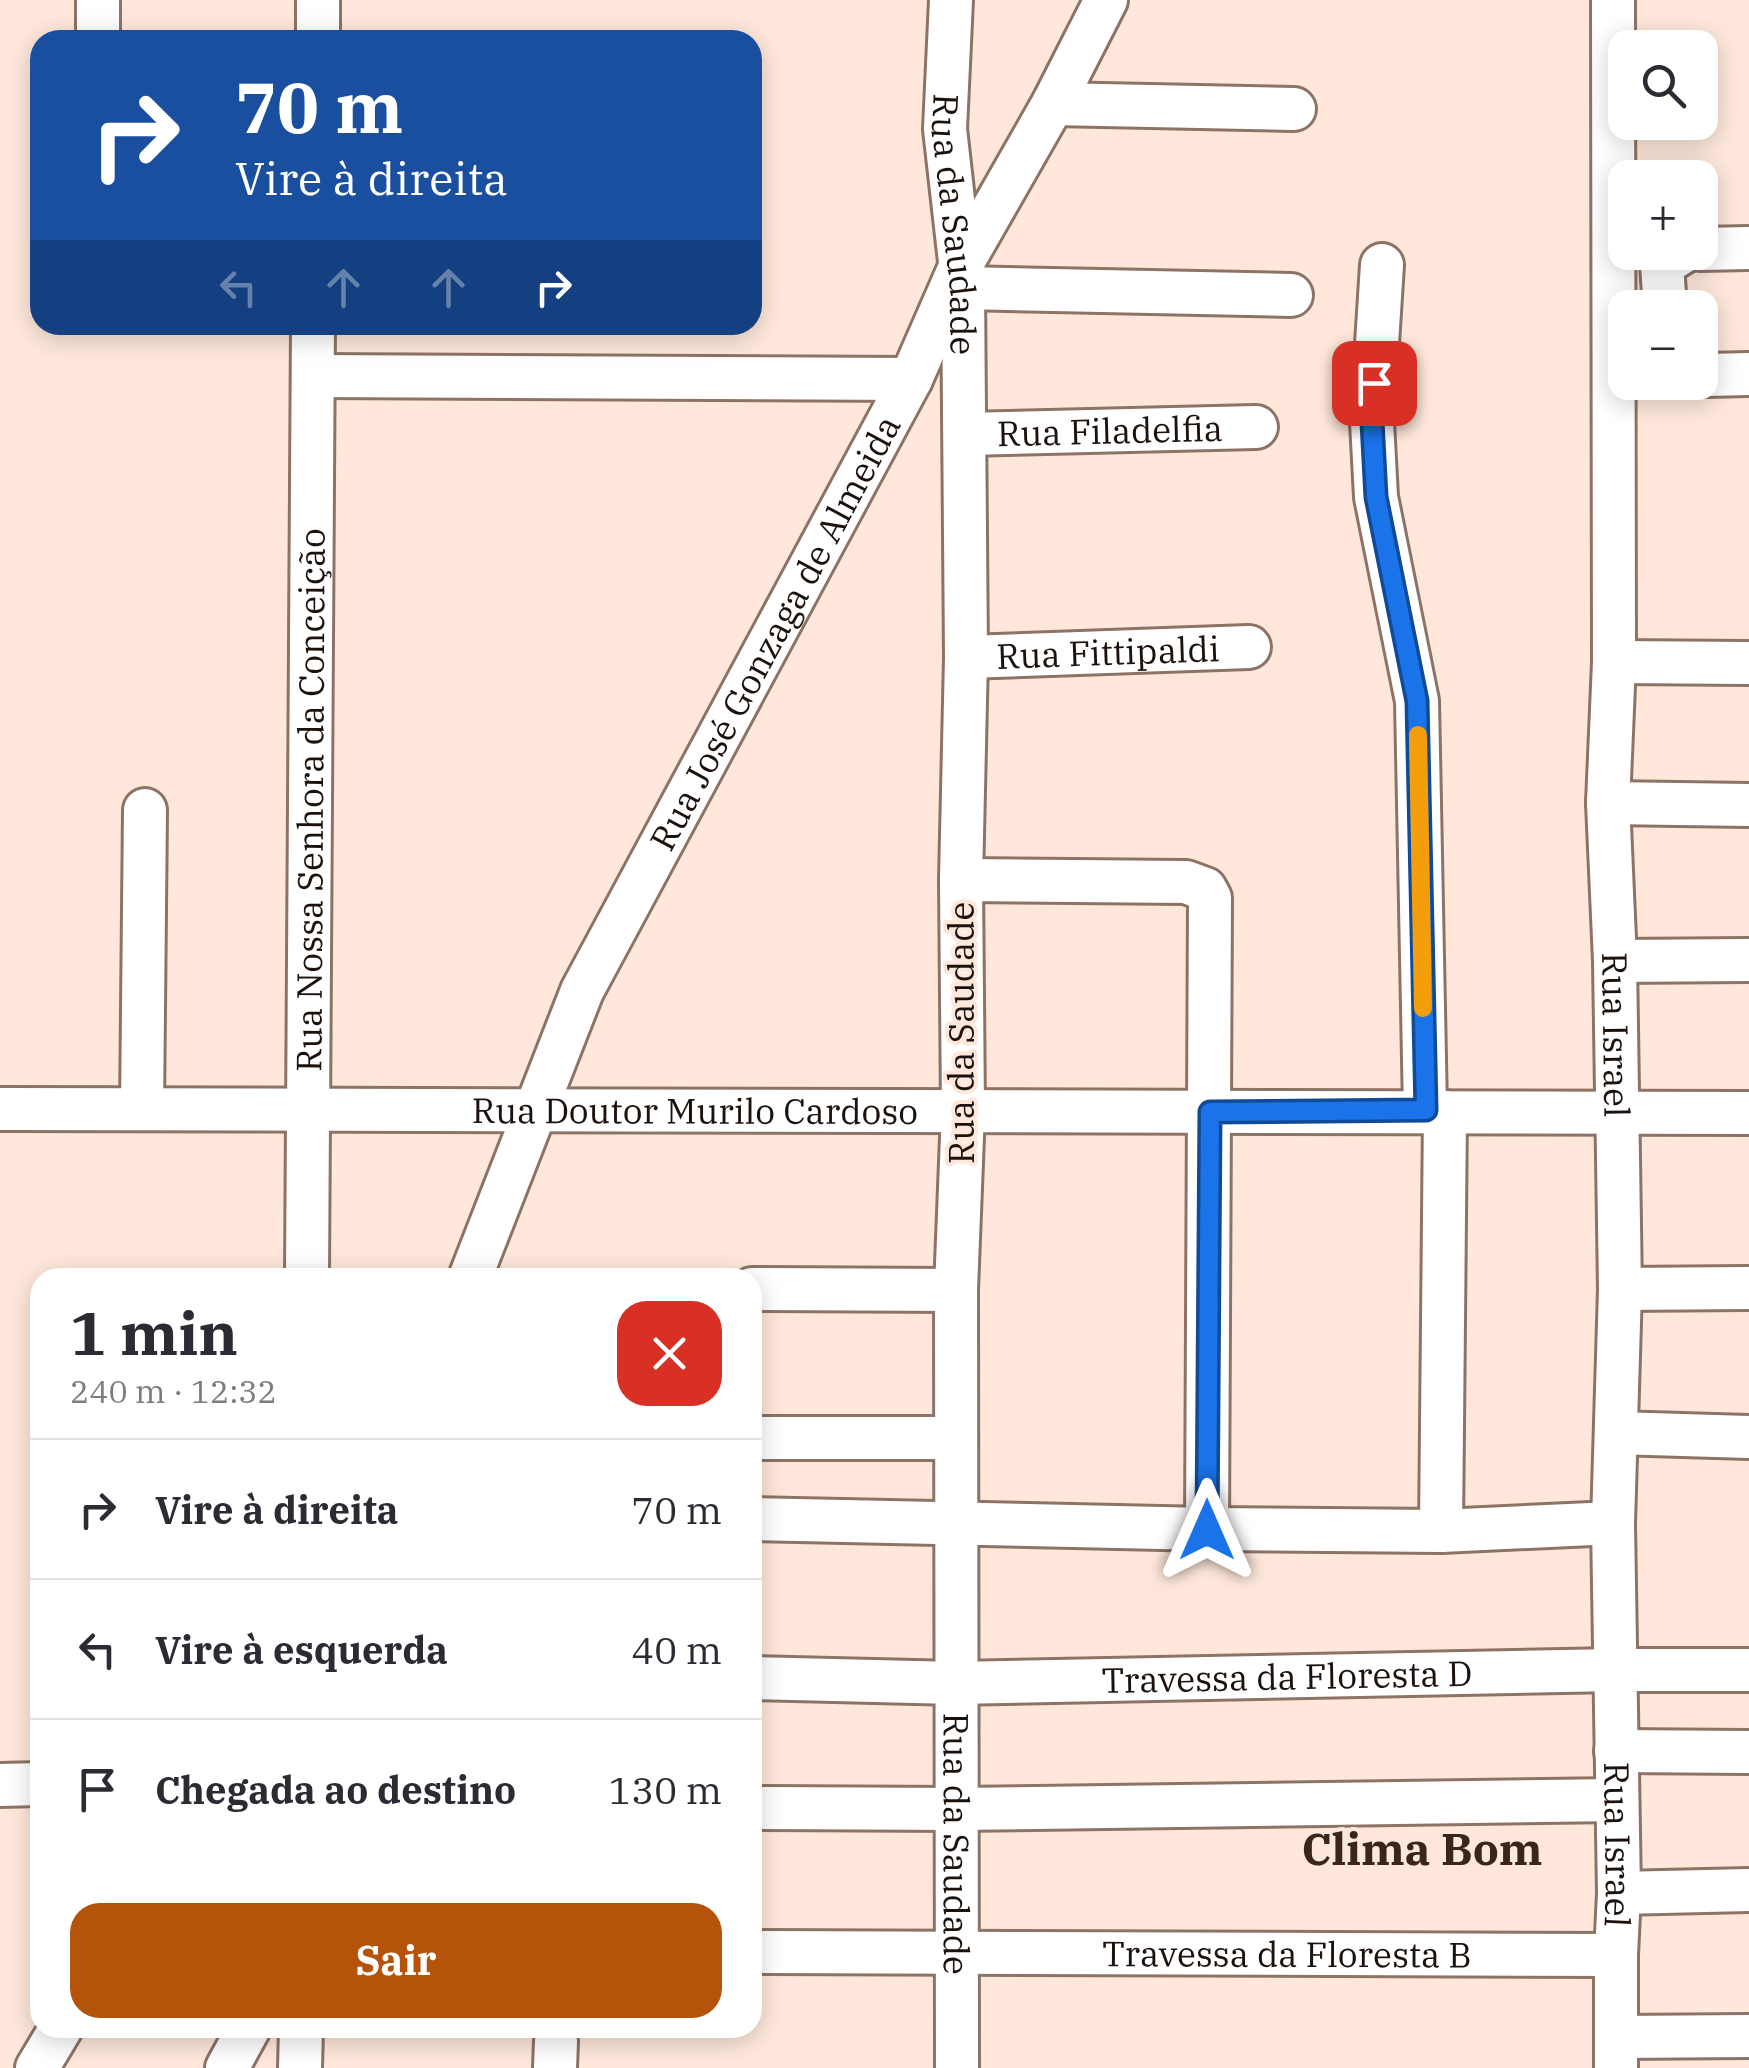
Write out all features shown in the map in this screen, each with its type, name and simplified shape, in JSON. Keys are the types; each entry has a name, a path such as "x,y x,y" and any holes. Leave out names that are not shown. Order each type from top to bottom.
{"street":[{"path":"98,0 98,30"},
{"path":"318,0 318,30"},
{"name":"Rua da Saudade","path":"951,0 945,130 961,278 966,657 961,880 963,1111 956,1290 957,2068"},
{"name":"Rua José Gonzaga de Almeida","path":"474,1268 582,991 912,379 1106,0"},
{"name":"Rua Israel","path":"1613,0 1614,662 1608,803 1620,1289 1613,1523 1619,1893 1616,2052"},
{"path":"1053,104 1294,109"},
{"path":"1718,249 1749,248"},
{"path":"1382,265 1372,422 1376,497 1417,701 1435,1111 1440,1531"},
{"path":"961,278 1291,295"},
{"name":"Rua Nossa Senhora da Conceição","path":"307,1268 314,335"},
{"path":"1718,375 1749,374"},
{"path":"313,376 912,379"},
{"name":"Rua Filadelfia","path":"965,434 1256,427"},
{"name":"Rua Fittipaldi","path":"966,657 1248,647"},
{"path":"1614,662 1749,664"},
{"path":"1608,803 1749,805"},
{"path":"142,1109 145,810"},
{"path":"961,880 1186,882 1205,889 1210,898 1207,1530"},
{"path":"1614,961 1749,960"},
{"name":"Rua Doutor Murilo Cardoso","path":"0,1109 1749,1113"},
{"path":"1620,1289 1749,1288"},
{"path":"762,1289 956,1290"},
{"path":"1616,1433 1749,1436"},
{"path":"762,1438 956,1438"},
{"path":"762,1518 1207,1530 1440,1531 1613,1523"},
{"name":"Travessa da Floresta D","path":"762,1678 956,1682 1749,1670"},
{"path":"1616,1752 1749,1752"},
{"path":"0,1785 30,1784"},
{"path":"762,1808 1617,1800"},
{"path":"1619,1893 1749,1890"},
{"name":"Travessa da Floresta B","path":"762,1952 1616,1955"},
{"path":"1616,2052 1749,2036"},
{"path":"37,2068 55,2038"},
{"path":"227,2068 244,2038"},
{"path":"300,2068 301,2038"}],"slow traffic":[{"path":"1418,735 1423,1008"}],"district":[{"name":"Clima Bom","path":"1422,1848"}],"route":[{"path":"1207,1530 1210,1112 1426,1110 1417,701 1376,497 1374,383"}]}
